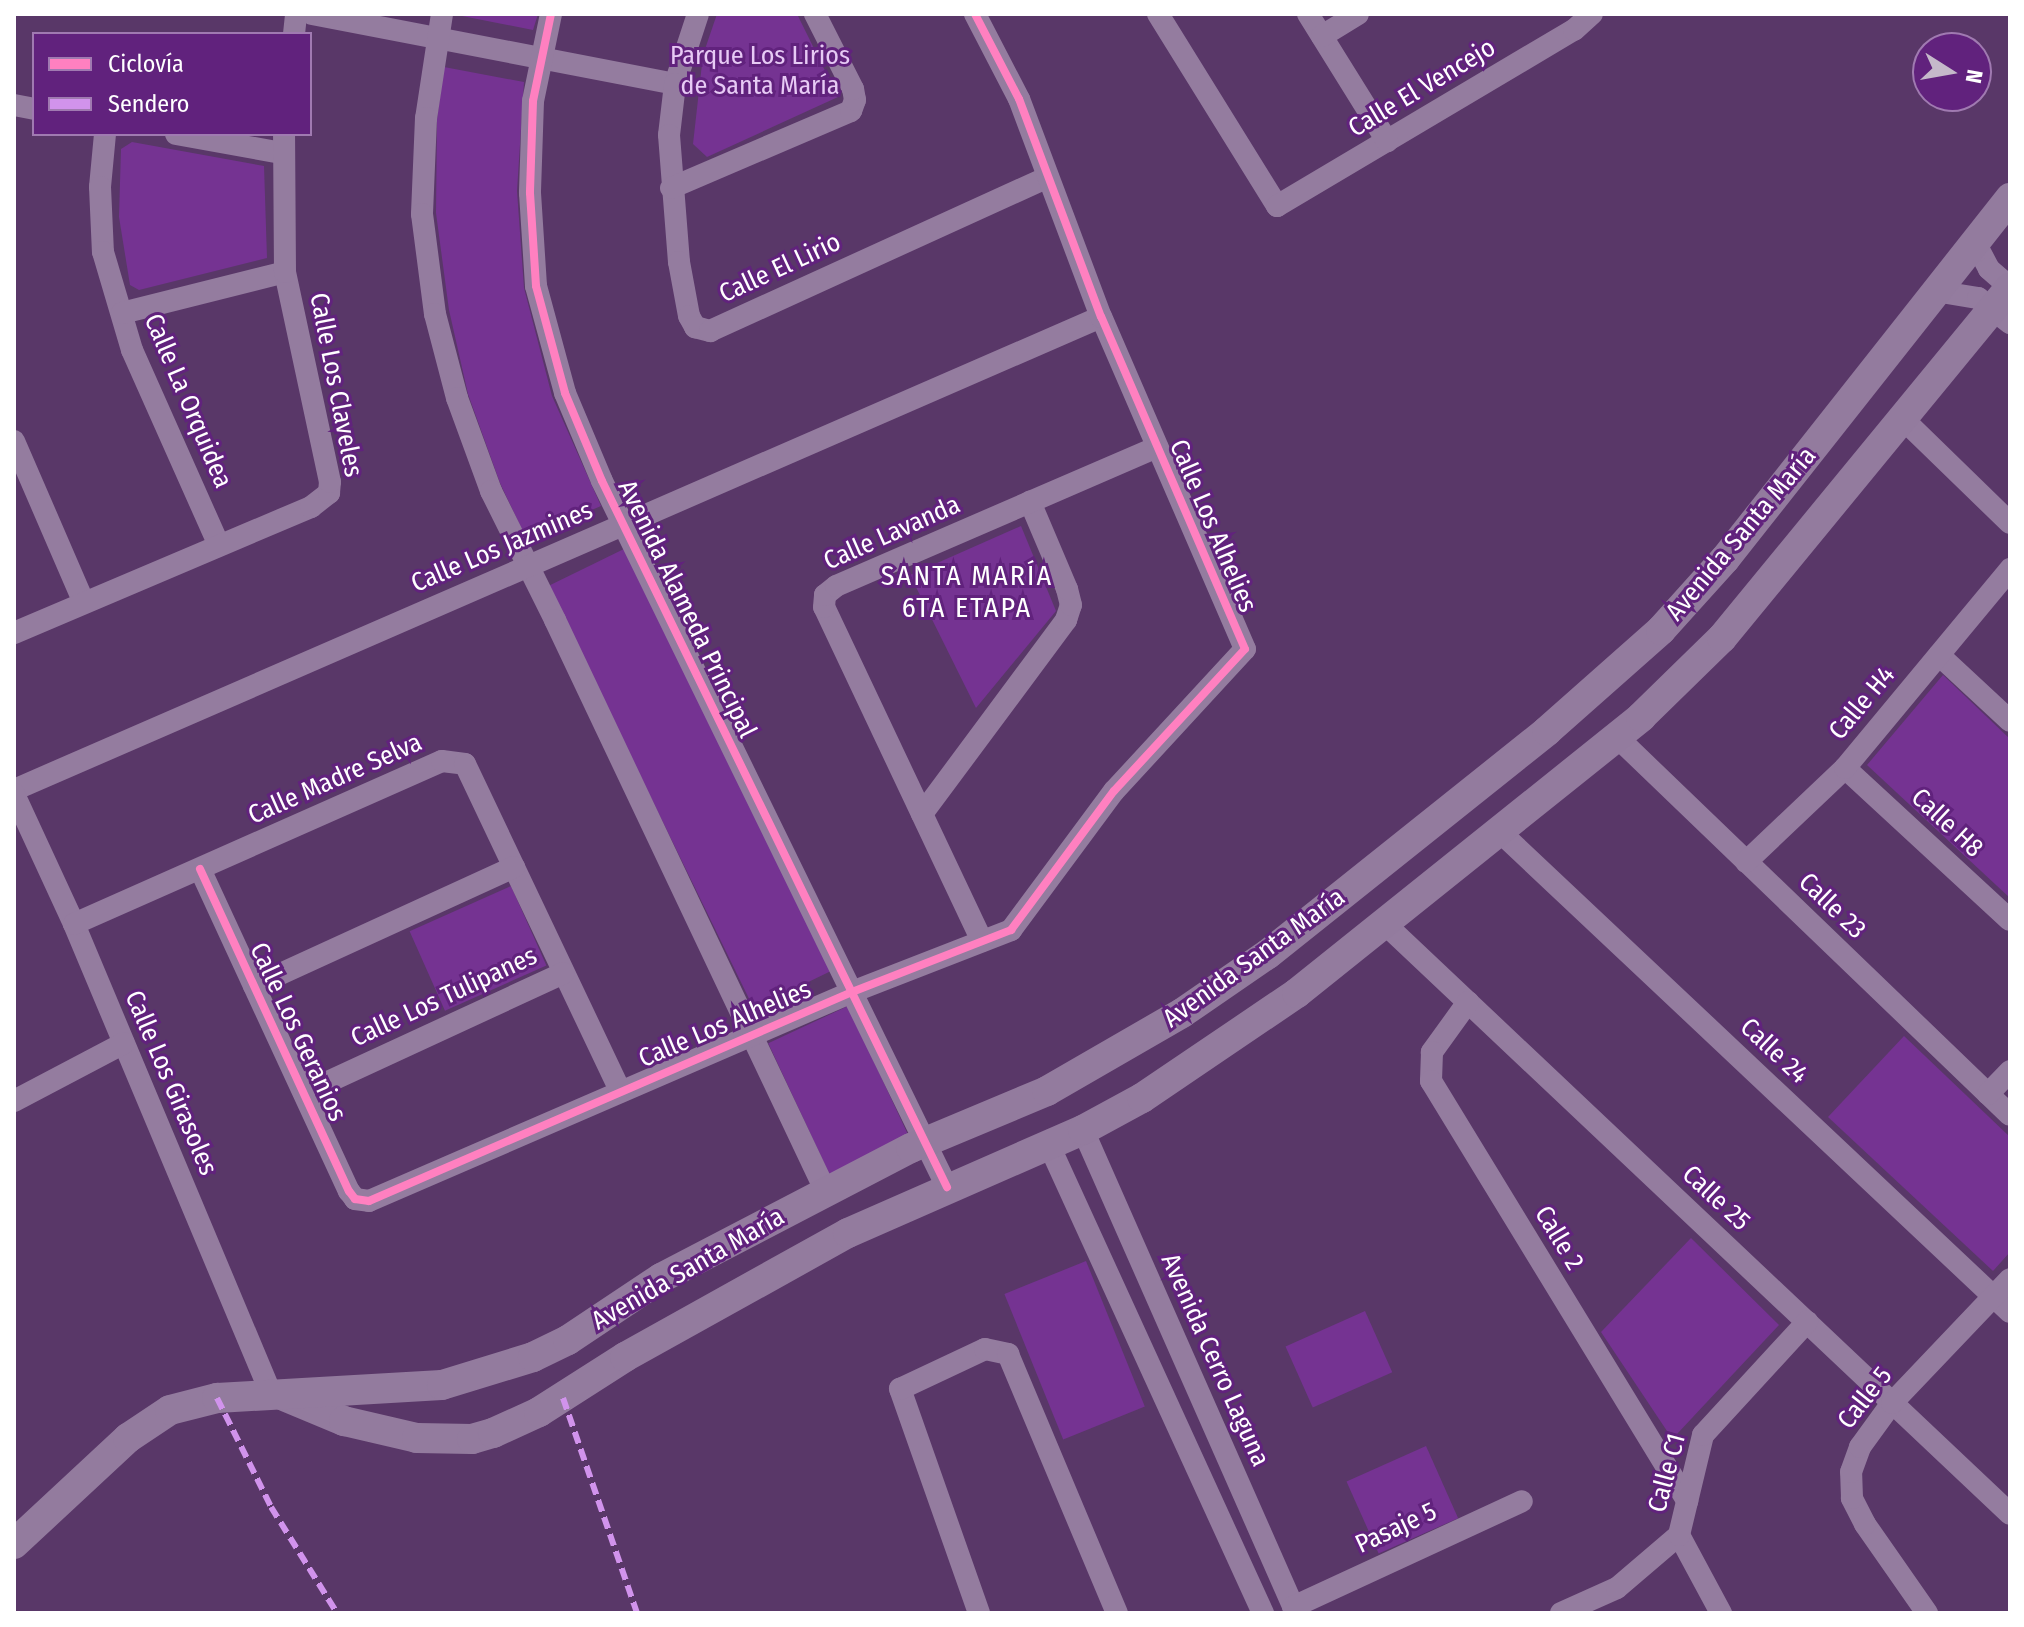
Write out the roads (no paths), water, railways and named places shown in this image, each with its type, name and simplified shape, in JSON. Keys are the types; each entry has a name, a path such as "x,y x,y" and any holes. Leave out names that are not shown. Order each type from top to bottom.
{"main road":[{"name":"Avenida Santa María","path":"14,1544 128,1438 155,1418 186,1404 217,1398 279,1396 312,1390 442,1385 533,1357 568,1340 661,1278 925,1142 1047,1091 1182,1013 1268,954 1602,685 1661,630 1725,559 2010,198"},
{"name":"Avenida Santa María","path":"279,1396 344,1421 402,1435 447,1440 493,1433 539,1412 639,1349 835,1240 947,1187 1083,1130 1142,1098 1259,1019 1617,737 1722,638 2006,302"}],"street":[{"path":"312,14 675,84"},
{"path":"442,14 426,118 422,214 435,314 457,398 486,478 826,1192"},
{"name":"Avenida Alameda Principal","path":"551,14 533,101 530,193 536,286 565,393 624,525 947,1187"},
{"name":"Calle El Lirio","path":"698,14 675,84 669,135 671,188 689,316 695,327 710,331 1048,177"},
{"path":"671,188 851,111 855,100 853,89 815,14"},
{"name":"Calle Los Alhelies","path":"369,1201 852,992 1011,930 1114,791 1245,649 1101,317 1019,99 975,14"},
{"name":"Calle El Vencejo","path":"1158,14 1277,206 1574,30 1592,14"},
{"path":"1308,14 1387,141"},
{"path":"1322,36 1358,14"},
{"name":"Calle La Orquidea","path":"105,136 100,187 103,252 132,350 219,545"},
{"path":"197,136 283,144"},
{"name":"Calle Los Claveles","path":"14,633 311,507 329,493 330,482 285,272 283,144"},
{"path":"1978,238 1979,250 2006,302"},
{"path":"122,313 285,272"},
{"path":"1935,291 2006,302"},
{"name":"Calle Los Jazmines","path":"14,792 1101,317"},
{"path":"1904,420 2010,523"},
{"path":"14,441 84,603"},
{"name":"Calle Lavanda","path":"982,941 824,607 825,595 836,586 1157,447"},
{"path":"922,814 1066,620 1071,605 1067,589 1030,502"},
{"name":"Calle H4","path":"1746,862 1845,768 2010,569"},
{"path":"1939,655 2010,721"},
{"name":"Calle 23","path":"1617,737 2010,1115"},
{"name":"Calle Madre Selva","path":"74,924 452,760 465,764 620,1090"},
{"name":"Calle H8","path":"1845,768 2010,920"},
{"name":"Calle Los Girasoles","path":"14,792 279,1396"},
{"name":"Calle 24","path":"1499,831 2010,1312"},
{"path":"254,986 514,867"},
{"name":"Calle Los Geranios","path":"200,869 349,1191 355,1199 369,1201"},
{"name":"Calle 25","path":"1384,923 2010,1514"},
{"name":"Calle Los Tulipanes","path":"304,1093 564,973"},
{"name":"Calle 2","path":"1468,1002 1432,1052 1431,1081 1687,1501"},
{"path":"14,1101 124,1043"},
{"path":"1988,1094 2010,1071"},
{"name":"Avenida Cerro Laguna","path":"1083,1130 1295,1610"},
{"path":"1049,1145 1263,1613"},
{"name":"Calle 5","path":"1927,1613 1865,1524 1852,1498 1851,1472 1860,1447 1892,1403 2010,1279"},
{"name":"Calle C1","path":"1561,1613 1617,1588 1679,1535 1703,1435 1807,1322"},
{"path":"979,1613 900,1389 985,1349 1008,1354 1117,1613"},
{"name":"Pasaje 5","path":"1295,1610 1522,1501"},
{"path":"1679,1535 1721,1613"}],"district":[{"name":"SANTA MARÍA 6TA ETAPA","path":"967,592"}],"park label":[{"name":"Parque Los Lirios de Santa María","path":"760,71"}]}
